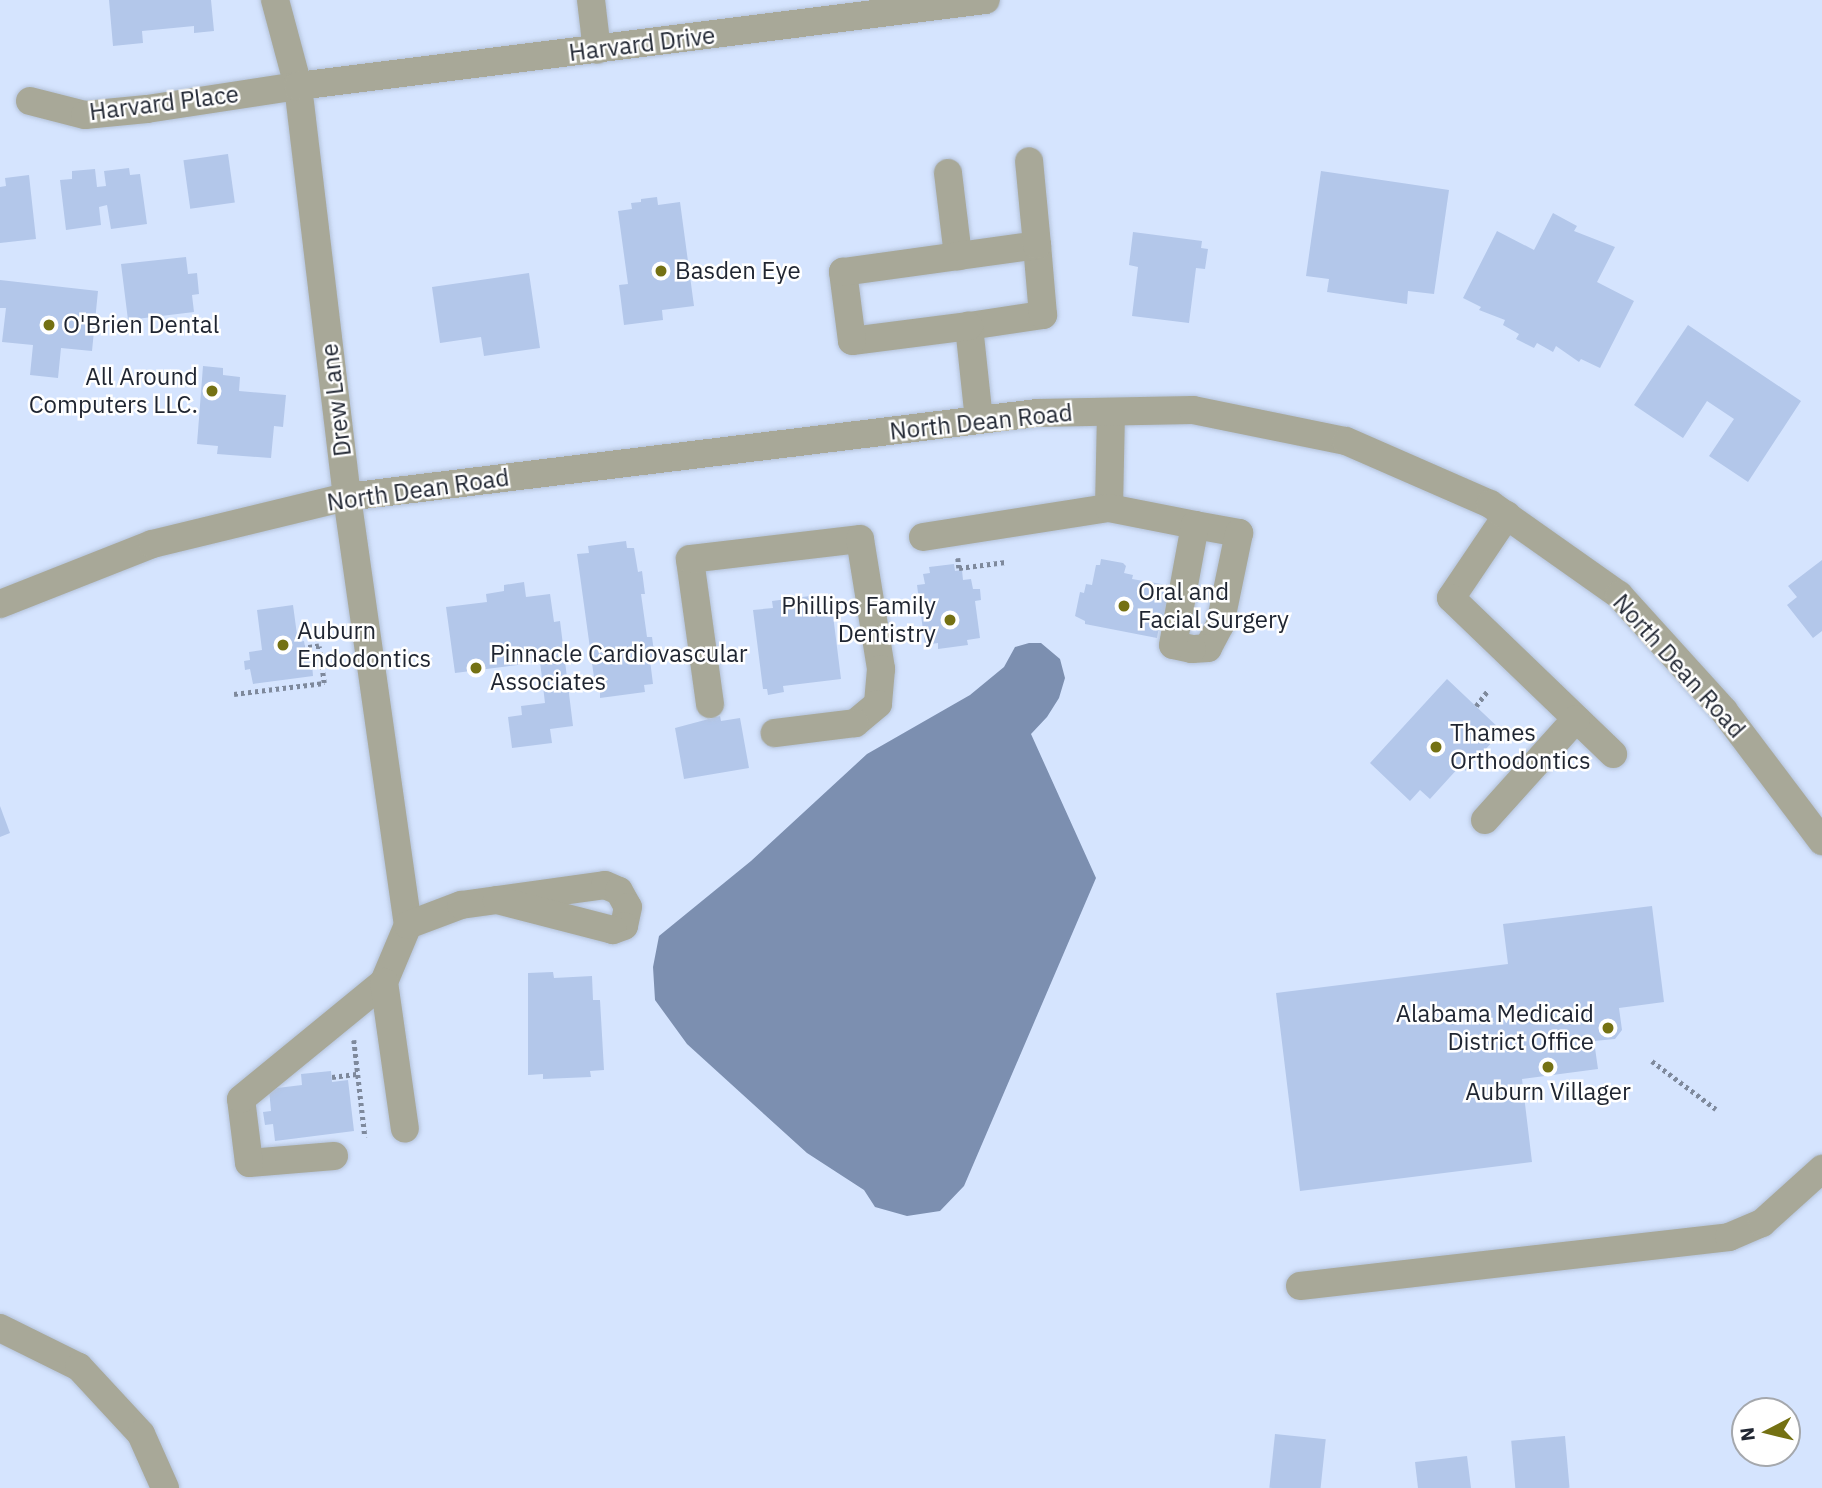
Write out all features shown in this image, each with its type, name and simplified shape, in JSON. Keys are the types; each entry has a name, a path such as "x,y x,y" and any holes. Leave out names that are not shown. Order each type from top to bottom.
{"street":[{"name":"Drew Lane","path":"275,0 298,86 347,497 408,925"},
{"path":"591,0 597,50"},
{"name":"Harvard Drive","path":"298,86 597,50 898,6 986,0"},
{"name":"Harvard Place","path":"30,101 85,115 298,86"},
{"path":"1030,161 1043,315 852,341 843,272 1037,245"},
{"path":"948,173 958,256"},
{"path":"969,326 979,420"},
{"name":"North Dean Road","path":"0,604 152,544 347,497 1037,413 1193,410 1346,441 1490,504 1507,515 1619,595 1724,711 1822,841"},
{"path":"1109,508 1111,412"},
{"path":"923,537 1109,508 1195,524 1239,533 1220,625 1208,648 1192,649 1173,645 1195,524"},
{"path":"1507,515 1451,598 1613,754"},
{"path":"710,704 690,559 860,539 881,669 878,704 855,723 775,733"},
{"path":"1485,820 1576,719"},
{"path":"334,1156 249,1163 240,1099 384,982 408,925 461,905 497,900"},
{"path":"384,982 405,1129"},
{"path":"1300,1286 1729,1237 1762,1223 1822,1169"},
{"path":"0,1328 79,1367 141,1434 165,1488"}],"path":[{"path":"234,694 324,683 319,646 305,648"},
{"path":"1476,706 1489,690"},
{"path":"353,1029 365,1137"},
{"path":"1652,1061 1716,1109"},
{"path":"332,1077 358,1074"}],"water":[{"path":"1041,643 1060,659 1065,678 1059,698 1047,717 1031,734 1096,878 964,1186 940,1211 907,1216 875,1207 864,1190 807,1153 687,1044 655,1000 653,967 659,936 751,861 867,754 970,695 1004,667 1015,647"}],"building":[{"path":"109,0 211,0 214,31 194,33 194,26 142,31 143,43 113,46"},
{"path":"228,154 235,203 190,209 183,160"},
{"path":"129,168 130,175 140,174 147,224 111,229 107,205 99,207 101,225 66,230 60,180 72,179 72,171 95,169 97,187 106,186 104,171"},
{"path":"1321,171 1449,190 1434,294 1408,291 1407,304 1327,292 1329,279 1306,276"},
{"path":"29,175 36,239 0,243 0,187 6,186 5,178"},
{"path":"657,197 658,205 680,202 694,306 662,310 663,320 624,325 619,285 628,284 618,211 632,209 631,203 641,202 641,199"},
{"path":"1553,213 1577,226 1574,231 1615,247 1597,282 1634,301 1600,368 1581,359 1579,362 1556,346 1553,352 1537,343 1534,348 1516,339 1519,334 1503,325 1505,320 1479,310 1481,307 1463,298 1497,231 1534,250"},
{"path":"1133,232 1202,241 1201,248 1208,249 1205,269 1196,268 1189,323 1132,316 1138,267 1129,265"},
{"path":"186,257 188,274 197,273 199,294 192,295 194,312 128,320 121,264"},
{"path":"529,273 540,348 484,356 481,337 440,343 432,287"},
{"name":"O'Brien Dental","path":"0,280 98,291 92,351 61,348 58,378 30,375 33,345 2,342 6,308 0,308"},
{"path":"1688,325 1801,401 1748,482 1709,456 1734,419 1707,401 1683,438 1634,405"},
{"path":"203,366 223,368 223,375 240,377 239,391 286,395 283,427 274,426 271,458 217,454 218,446 197,444"},
{"path":"626,541 627,548 634,548 638,572 642,571 645,594 641,594 647,637 652,637 655,659 650,660 653,684 644,685 645,692 600,698 600,692 596,692 577,554 589,553 588,546"},
{"name":"Oral and Facial Surgery","path":"1101,559 1123,563 1126,566 1124,573 1133,575 1132,579 1167,585 1166,594 1173,596 1167,623 1160,621 1157,638 1085,624 1085,621 1075,616 1080,592 1084,593 1086,584 1092,585 1096,565 1100,565"},
{"path":"1822,560 1822,631 1813,638 1787,605 1797,597 1788,586"},
{"name":"Phillips Family Dentistry","path":"954,564 955,571 962,570 963,580 971,579 973,589 980,589 981,600 975,601 980,638 967,640 968,645 938,649 938,643 925,645 917,585 925,584 923,574 930,573 929,567"},
{"name":"Pinnacle Cardiovascular Associates","path":"524,582 526,597 550,594 554,622 560,621 573,726 550,729 552,743 512,748 508,717 522,715 521,706 545,703 540,662 455,673 446,607 487,602 486,594 504,591 504,585"},
{"path":"810,596 810,601 831,599 841,679 783,686 784,692 768,695 767,689 763,689 753,610 773,608 772,601"},
{"name":"Auburn Endodontics","path":"293,605 298,642 304,641 306,653 311,652 313,676 253,684 250,669 245,670 244,661 250,660 249,652 262,650 257,610"},
{"name":"Thames Orthodontics","path":"1447,679 1502,731 1466,771 1460,766 1430,799 1420,790 1410,801 1370,763"},
{"path":"720,716 721,721 740,718 749,768 684,779 675,728"},
{"path":"0,806 10,833 0,837"},
{"path":"1652,906 1664,1002 1619,1008 1622,1030 1615,1039 1594,1041 1598,1069 1522,1079 1532,1162 1300,1191 1276,993 1508,964 1503,924"},
{"path":"553,972 554,978 592,976 593,1000 600,1000 604,1070 590,1071 591,1077 543,1079 543,1074 528,1075 528,973"},
{"path":"331,1071 332,1082 348,1080 354,1131 275,1141 273,1124 265,1125 263,1112 271,1111 269,1089 302,1085 301,1074"},
{"path":"1275,1434 1326,1439 1321,1488 1269,1488"},
{"path":"1565,1436 1570,1488 1515,1488 1511,1441"},
{"path":"1467,1456 1471,1488 1418,1488 1415,1462"}],"place":[{"name":"Basden Eye","path":"661,271"},
{"name":"O'Brien Dental","path":"49,325"},
{"name":"All Around Computers LLC.","path":"212,391"},
{"name":"Oral and Facial Surgery","path":"1124,606"},
{"name":"Phillips Family Dentistry","path":"950,620"},
{"name":"Auburn Endodontics","path":"283,645"},
{"name":"Pinnacle Cardiovascular Associates","path":"476,668"},
{"name":"Thames Orthodontics","path":"1436,747"},
{"name":"Alabama Medicaid District Office","path":"1608,1028"},
{"name":"Auburn Villager","path":"1548,1067"}]}
